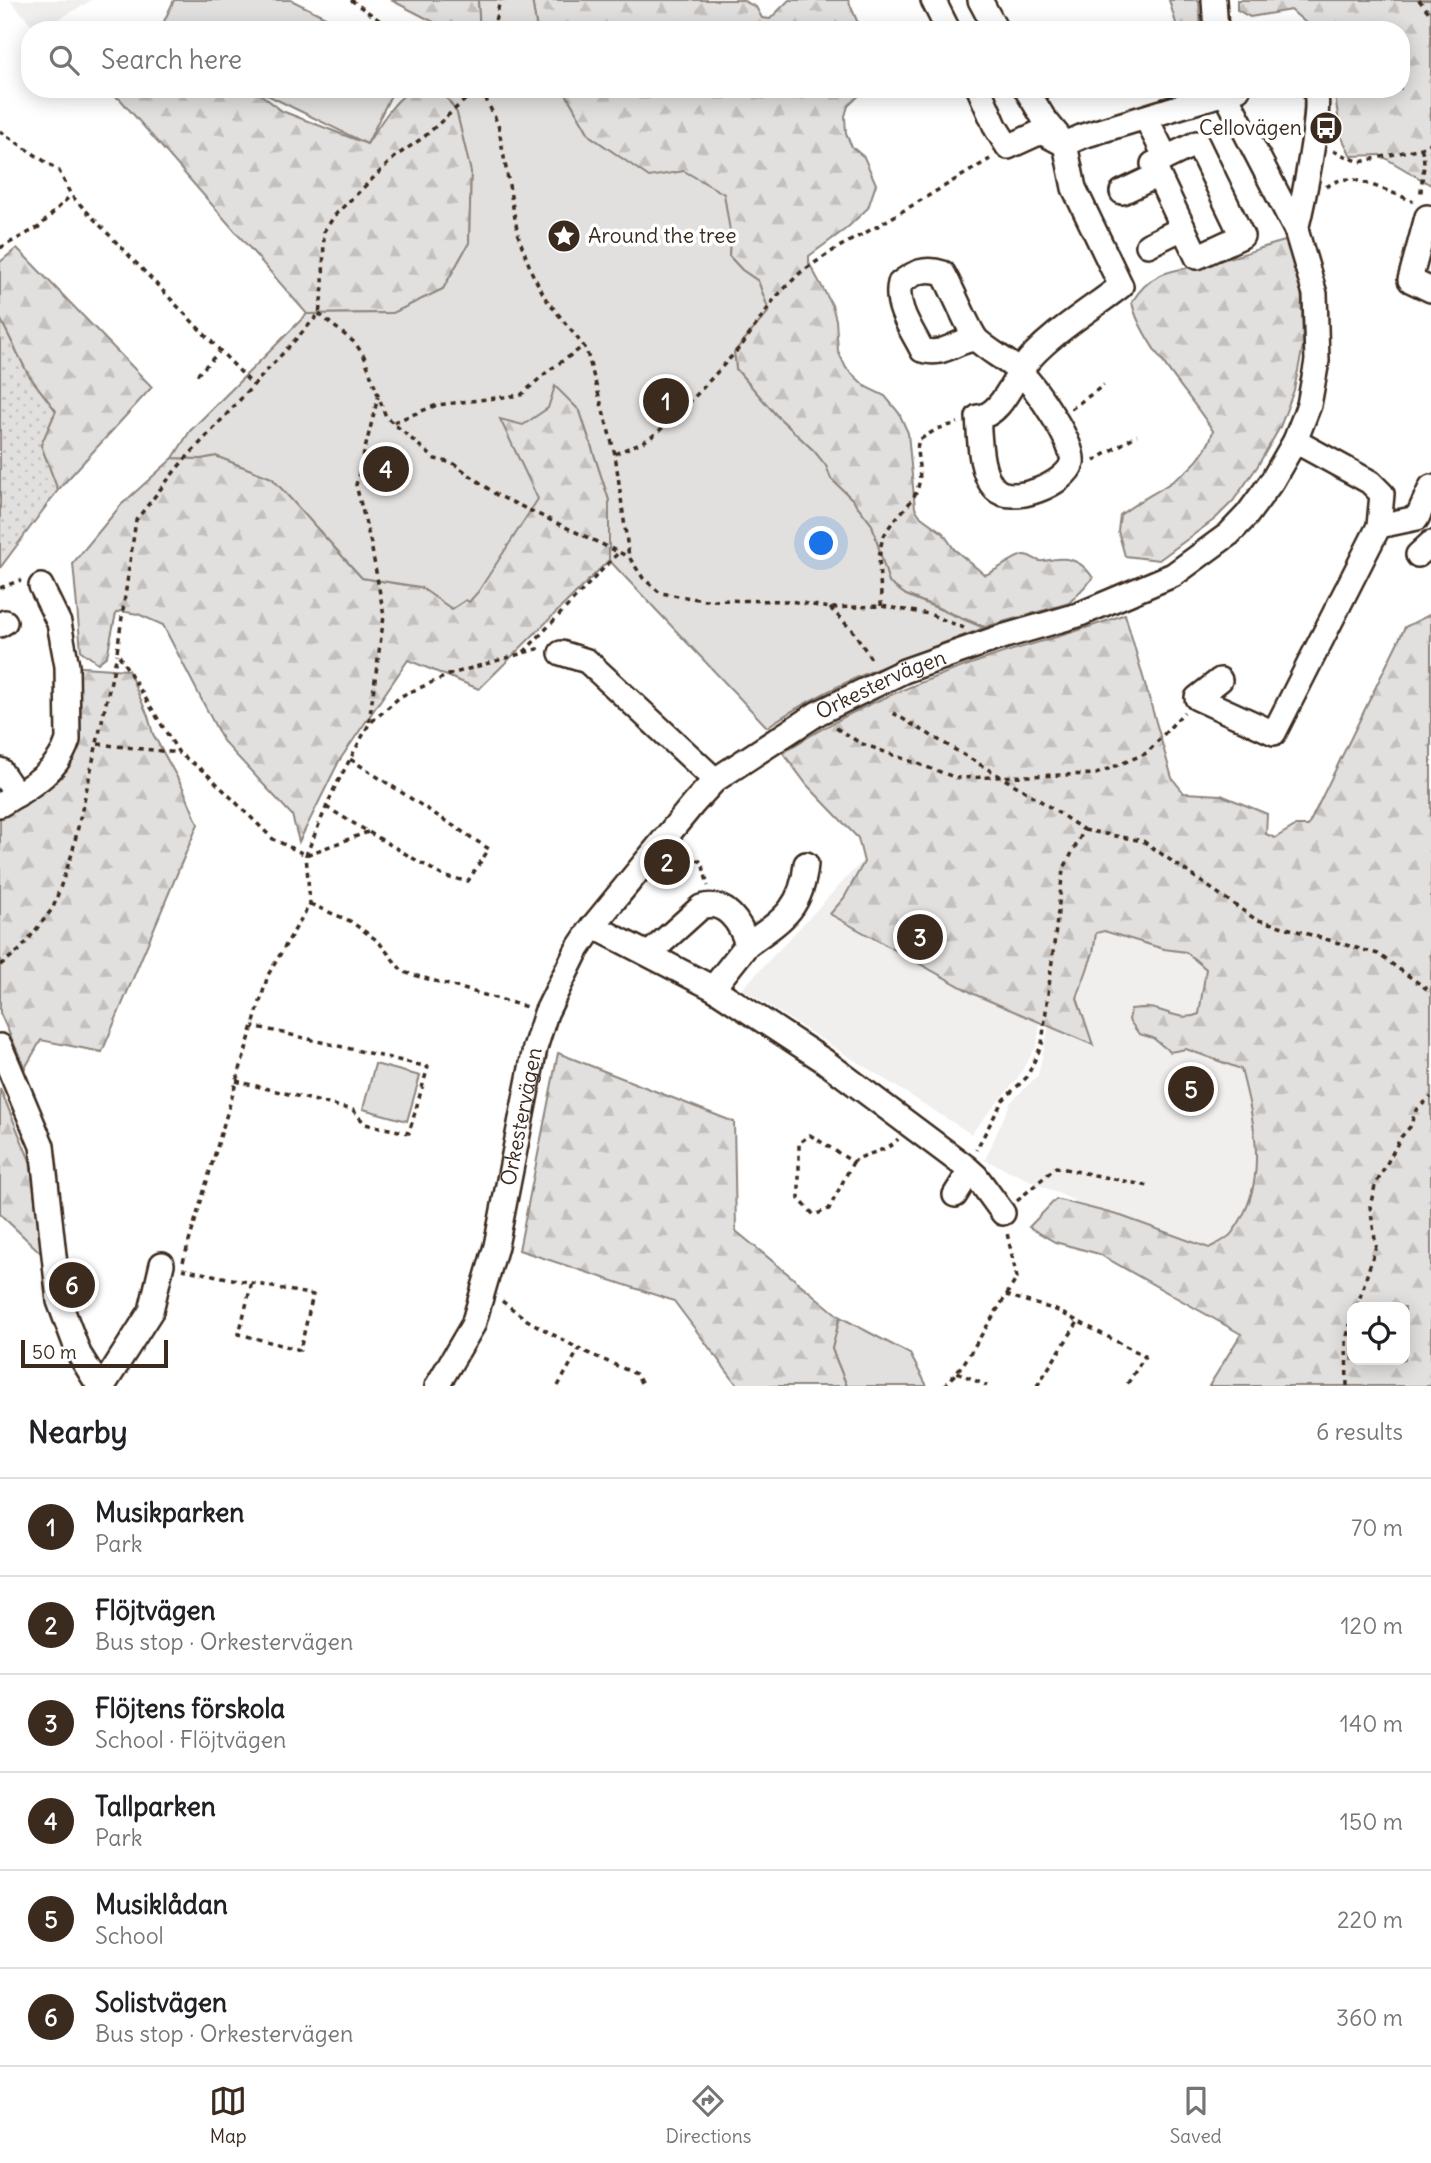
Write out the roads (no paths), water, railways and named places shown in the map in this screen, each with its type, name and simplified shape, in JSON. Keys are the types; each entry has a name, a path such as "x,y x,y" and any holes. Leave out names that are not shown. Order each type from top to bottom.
{"street":[{"path":"933,0 944,21"},
{"path":"980,0 991,21"},
{"path":"1214,0 1215,21"},
{"path":"983,98 1008,148 1041,132 1065,144"},
{"path":"976,339 1020,372 1056,420 1073,457 1070,471 1056,482 1017,496 1003,495 994,488 983,463 978,417 986,416 995,409 1020,372 1040,348 1121,286 1074,188 1065,144 1031,98"},
{"path":"1065,144 1207,98"},
{"name":"Orkestervägen","path":"437,1386 473,1325 485,1286 496,1246 535,1048 545,1013 577,950 593,926 715,780 818,713 904,671 995,639 1078,615 1173,575 1229,534 1272,481 1295,441 1309,405 1318,361 1315,294 1296,230 1231,98"},
{"path":"1296,230 1307,188 1316,98"},
{"path":"1122,192 1162,166 1197,143 1242,236 1197,257 1183,228 1162,166 1146,118"},
{"path":"1429,218 1410,280 1431,290"},
{"path":"1148,245 1183,228"},
{"path":"1220,680 1197,698 1274,733 1379,526 1382,494 1370,482 1295,441"},
{"path":"1379,526 1417,518 1431,487"},
{"path":"0,770 8,800 54,768 65,751 68,740 67,666 59,623 35,581"},
{"path":"561,653 587,661 715,780"},
{"path":"713,988 747,945 793,908 804,886 806,864"},
{"path":"649,954 701,907 710,904 720,905 736,920 747,945"},
{"path":"593,926 713,988 823,1060 968,1169 1003,1213"},
{"path":"0,1046 42,1146 59,1301 79,1354 101,1386 151,1311 172,1266"},
{"path":"955,1195 968,1169"}],"place":[{"name":"Cellovägen","path":"1326,128"},
{"name":"Around the tree","path":"564,236"},
{"name":"Musikparken","path":"666,401"},
{"name":"Tallparken","path":"386,469"},
{"name":"Flöjtvägen","path":"667,862"},
{"name":"Flöjtens förskola","path":"920,937"},
{"name":"Musiklådan","path":"1191,1089"},
{"name":"Solistvägen","path":"72,1285"}]}
